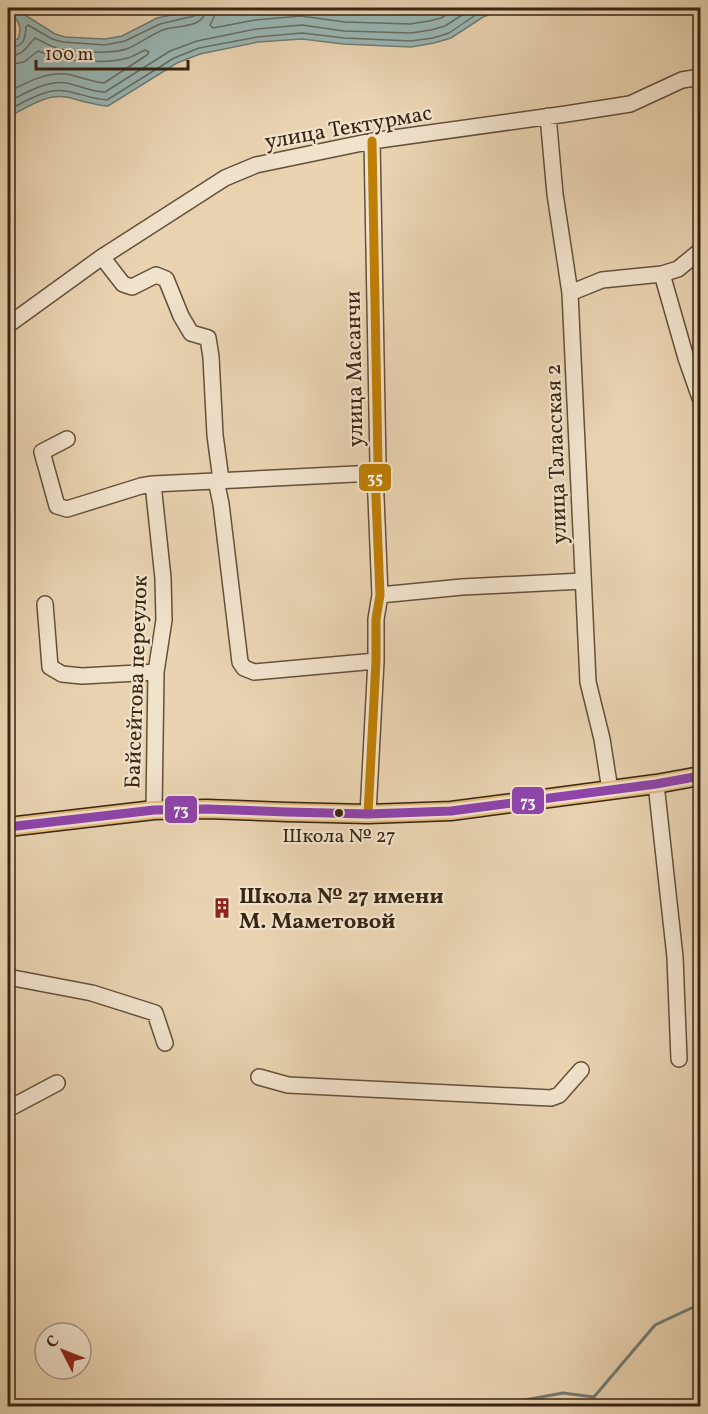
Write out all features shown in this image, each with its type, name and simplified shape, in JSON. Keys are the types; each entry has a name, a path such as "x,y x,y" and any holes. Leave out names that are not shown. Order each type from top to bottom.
{"main road":[{"path":"8,826 154,810 207,808 368,814 451,811 700,776"}],"street":[{"name":"улица Тектурмас","path":"8,325 102,257 225,178 256,165 372,141 630,104 682,80 700,77"},
{"name":"улица Таласская 2","path":"548,116 555,194 570,293 588,682 602,739 610,790"},
{"name":"улица Масанчи","path":"368,814 376,619 380,595 375,473 378,465 372,141"},
{"path":"570,293 602,280 662,274 678,269 700,251"},
{"path":"102,257 123,284 132,287 156,275 166,279 181,316 191,333 208,338 218,480 240,662 244,668 254,672 376,661"},
{"path":"662,274 700,398"},
{"path":"67,439 42,452 57,506 67,509 153,484 375,473"},
{"name":"Байсейтова переулок","path":"153,484 163,578 164,620 156,672 154,810"},
{"path":"380,595 462,587 583,581"},
{"path":"45,604 50,667 62,674 82,676 156,672"},
{"path":"656,784 675,957 679,1059"},
{"path":"8,976 92,993 155,1013 165,1043"},
{"path":"259,1077 288,1085 551,1098 559,1095 581,1070"},
{"path":"8,1109 57,1083"}],"water":[{"path":"8,8 14,8 55,34 65,37 105,39 122,36 157,18 201,8 507,8 483,17 451,38 411,47 343,44 302,39 258,42 200,54 177,63 108,106 58,96 36,103 8,117 8,42 18,39 20,27 17,20 8,13"},
{"path":"635,8 700,8 700,11 687,10 658,14"}],"waterway":[{"path":"491,1406 563,1393 594,1397 655,1325 700,1304"}],"transit line":[{"name":"35","path":"368,814 376,619 380,595 375,473 378,465 372,141"},
{"name":"73","path":"8,827 154,810 207,809 368,814 451,811 700,776"}],"place":[{"name":"Школа № 27","path":"339,813"},
{"name":"Школа № 27 имени М. Маметовой","path":"222,908"}]}
